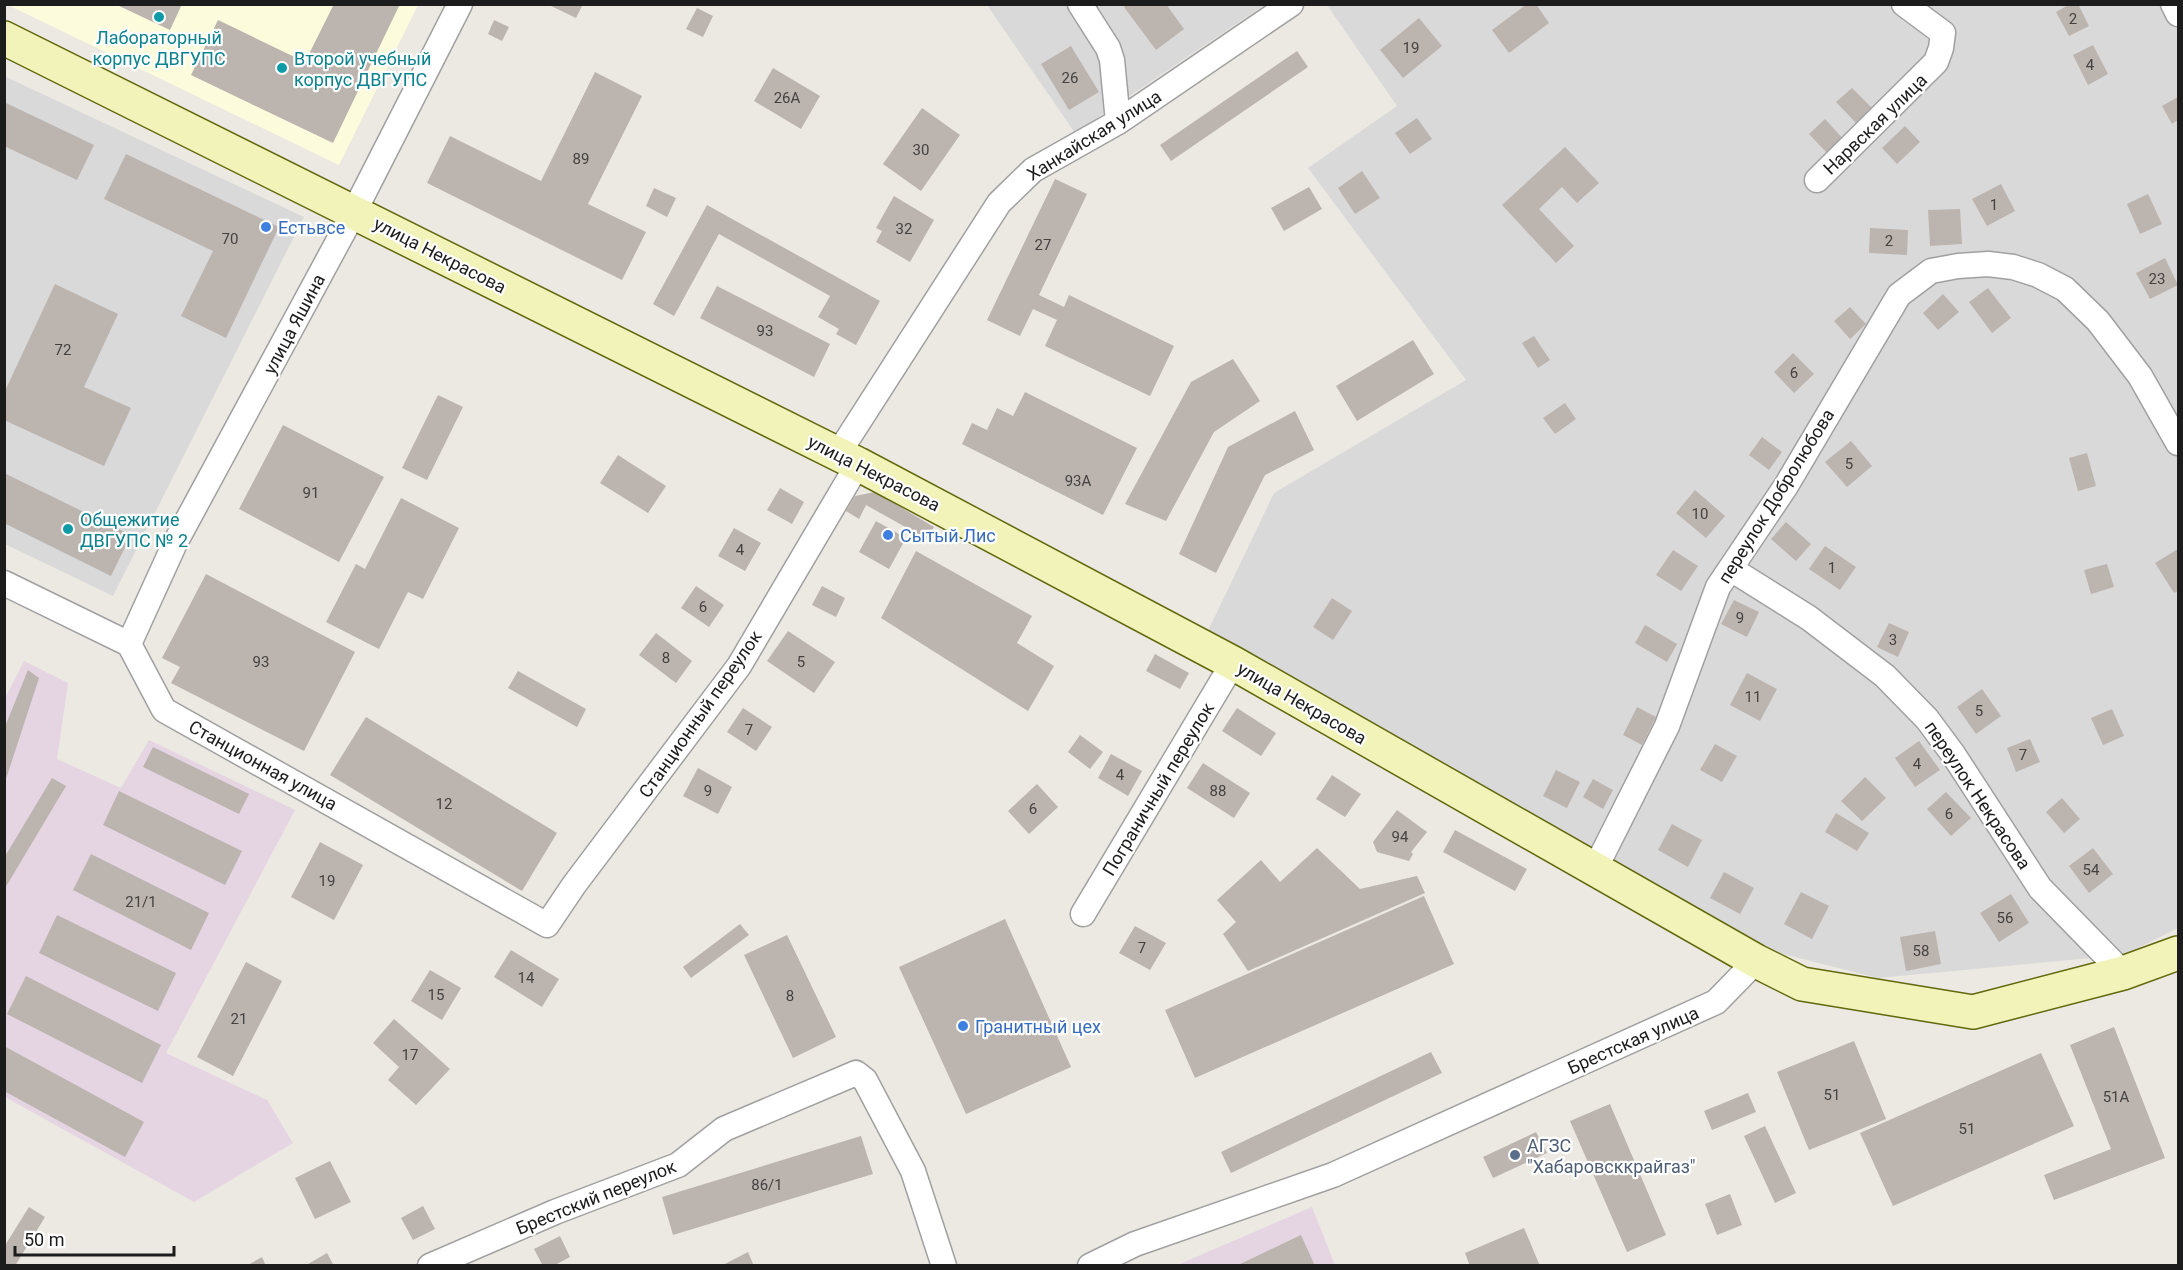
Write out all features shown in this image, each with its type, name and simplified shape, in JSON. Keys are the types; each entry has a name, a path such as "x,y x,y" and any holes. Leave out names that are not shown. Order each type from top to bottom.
{"street":[{"name":"улица Яшина","path":"129,644 174,543 354,212 460,4"},
{"path":"1080,4 1108,48 1112,60 1118,122"},
{"name":"Ханкайская улица","path":"848,459 999,203 1033,170 1118,122 1291,4"},
{"name":"Нарвская улица","path":"1817,180 1936,62 1943,33 1904,4"},
{"path":"2173,4 2178,14"},
{"name":"улица Некрасова","path":"4,38 848,459 1233,663 1756,961"},
{"name":"переулок Добролюбова","path":"1595,869 1667,726 1718,587 1785,486 1899,295 1931,271 1988,264 2013,267 2038,275 2065,289 2098,321 2140,376 2178,443"},
{"name":"Станционный переулок","path":"548,925 574,885 739,666 848,459"},
{"name":"переулок Некрасова","path":"1731,569 1809,618 1885,676 1927,719 1953,754 2040,888 2123,973"},
{"path":"4,583 129,644"},
{"name":"Станционная улица","path":"129,644 164,710 548,925"},
{"name":"Пограничный переулок","path":"1083,914 1233,663"},
{"path":"1756,961 1802,984 1973,1012 2123,973 2178,953"},
{"name":"Брестская улица","path":"1090,1266 1135,1244 1333,1175 1716,1002 1756,961"},
{"name":"Брестский переулок","path":"430,1266 555,1212 678,1165 724,1129 856,1073 865,1080 913,1171 944,1266"}],"shaded area":[{"path":"8,5 418,5 339,165"},
{"path":"987,5 1264,5 1075,133"},
{"path":"1327,5 2178,5 2178,928 2124,955 1878,978 1779,953 1207,633 1274,493 1466,380 1308,168 1397,106"},
{"path":"4,76 304,217 113,596 5,544"},
{"path":"24,661 68,683 57,759 121,788 149,740 295,810 166,1053 267,1100 293,1143 194,1202 5,1097 4,700"},
{"path":"1312,1207 1335,1265 1175,1266"}],"building":[{"name":"Лабораторный корпус ДВГУПС","path":"115,4 182,4 170,30"},
{"name":"Второй учебный корпус ДВГУПС","path":"334,4 400,4 333,143 191,75 218,20 305,62"},
{"path":"547,4 583,4 576,18"},
{"path":"1127,4 1166,4 1184,29 1156,50 1124,7"},
{"path":"1527,4 1536,4 1549,23 1509,53 1492,30"},
{"path":"2070,4 2078,4 2089,26 2069,36 2056,12"},
{"path":"697,8 713,16 703,37 686,29"},
{"path":"1419,18 1442,46 1403,78 1380,50"},
{"path":"494,20 509,27 502,41 488,34"},
{"path":"2093,45 2108,74 2088,85 2073,55"},
{"path":"1071,46 1099,92 1069,110 1041,64"},
{"path":"1297,51 1308,67 1171,161 1160,145"},
{"path":"773,68 820,96 801,129 754,101"},
{"path":"595,72 642,96 588,204 646,232 622,280 427,183 450,136 541,181"},
{"path":"1852,88 1872,108 1856,123 1836,102"},
{"path":"2178,97 2178,120 2172,124 2162,106"},
{"path":"4,102 94,145 77,180 4,146"},
{"path":"922,108 960,135 921,191 883,164"},
{"path":"1417,118 1432,139 1410,154 1395,133"},
{"path":"1825,119 1844,140 1828,154 1809,134"},
{"path":"1905,126 1920,142 1897,164 1882,148"},
{"path":"1565,147 1599,183 1577,203 1562,187 1539,209 1574,246 1556,263 1502,205"},
{"path":"126,154 279,227 226,338 181,316 213,251 104,199"},
{"path":"1362,171 1380,198 1355,214 1338,188"},
{"path":"1055,179 1087,194 1039,295 1064,307 1069,295 1174,346 1150,396 1045,346 1057,320 1033,309 1020,336 987,320"},
{"path":"2001,184 2015,211 1987,226 1972,199"},
{"path":"1309,187 1322,209 1284,231 1271,208"},
{"path":"654,188 676,198 667,217 646,206"},
{"path":"2148,194 2162,224 2140,234 2127,204"},
{"path":"894,196 934,220 910,262 876,242 882,231 876,228"},
{"path":"707,205 880,301 856,345 836,334 839,329 818,317 830,296 719,234 674,316 653,304"},
{"path":"1960,209 1962,244 1930,246 1928,210"},
{"path":"1870,228 1908,230 1907,255 1869,253"},
{"path":"2165,258 2178,285 2150,299 2136,273"},
{"path":"55,284 118,314 84,387 131,408 104,466 4,420 4,393"},
{"path":"717,286 830,344 814,377 700,318"},
{"path":"1988,288 2011,318 1992,333 1969,302"},
{"path":"1943,294 1959,312 1938,330 1923,313"},
{"path":"1850,307 1866,324 1850,339 1834,321"},
{"path":"1534,336 1550,360 1538,368 1522,343"},
{"path":"1413,340 1434,374 1357,421 1336,386"},
{"path":"1793,353 1814,374 1794,393 1774,372"},
{"path":"1233,359 1260,401 1214,432 1166,521 1125,504 1191,382"},
{"path":"1025,392 1137,448 1103,515 962,444 972,423 987,430 997,408 1013,416"},
{"path":"438,395 463,407 427,480 402,468"},
{"path":"1565,403 1576,419 1555,434 1543,418"},
{"path":"1295,411 1314,450 1265,475 1216,573 1179,554 1228,447"},
{"path":"283,425 384,477 339,562 239,509"},
{"path":"1762,437 1782,452 1769,470 1749,455"},
{"path":"1851,441 1872,466 1847,487 1825,462"},
{"path":"2087,453 2096,486 2078,491 2069,458"},
{"path":"618,455 666,486 648,513 600,483"},
{"name":"Общежитие ДВГУПС № 2","path":"4,473 131,535 111,576 4,523"},
{"path":"780,488 804,502 792,524 767,510"},
{"path":"1695,490 1725,516 1706,538 1676,513"},
{"path":"875,492 934,527 927,539 866,505 859,519 846,511 855,496"},
{"path":"401,498 459,528 423,599 408,592 379,649 326,622 356,564 365,569"},
{"path":"876,521 906,538 889,569 859,552"},
{"path":"1786,522 1811,544 1796,561 1771,539"},
{"path":"734,528 761,543 745,571 718,556"},
{"path":"1825,546 1856,567 1840,590 1809,569"},
{"path":"2178,549 2178,591 2174,593 2155,563"},
{"path":"1673,550 1698,566 1681,591 1656,575"},
{"path":"916,551 1032,616 1017,643 1054,666 1028,711 881,618"},
{"path":"2107,564 2114,587 2091,594 2084,570"},
{"path":"206,574 355,652 304,751 171,683 180,667 162,658"},
{"path":"696,586 724,605 709,627 681,608"},
{"path":"822,586 845,598 836,617 812,605"},
{"path":"1332,598 1352,611 1333,640 1313,627"},
{"path":"1734,600 1759,612 1747,637 1721,624"},
{"path":"1889,623 1909,632 1898,657 1877,647"},
{"path":"1645,625 1677,644 1667,662 1635,643"},
{"path":"788,631 835,662 814,693 767,661"},
{"path":"656,633 692,661 676,683 639,655"},
{"path":"1155,654 1189,673 1180,689 1146,671"},
{"path":"28,670 39,678 4,785 4,729"},
{"path":"518,671 586,709 577,727 508,688"},
{"path":"1747,673 1777,689 1760,721 1730,705"},
{"path":"1982,689 2001,716 1976,734 1957,707"},
{"path":"1637,707 1656,717 1642,745 1623,735"},
{"path":"743,708 772,727 756,751 727,732"},
{"path":"1237,708 1276,733 1261,756 1222,731"},
{"path":"2112,709 2124,736 2103,745 2091,718"},
{"path":"366,717 557,833 522,891 330,775"},
{"path":"1080,735 1103,752 1090,769 1068,752"},
{"path":"2030,739 2040,762 2016,772 2007,748"},
{"path":"1919,741 1940,770 1915,787 1895,758"},
{"path":"1715,744 1737,756 1722,782 1700,770"},
{"path":"153,747 249,794 239,814 143,767"},
{"path":"1111,754 1142,771 1128,796 1098,778"},
{"path":"1203,763 1250,793 1234,818 1187,788"},
{"path":"698,768 732,787 718,814 683,796"},
{"path":"1556,770 1580,782 1567,808 1543,796"},
{"path":"1332,775 1361,794 1345,817 1316,799"},
{"path":"1865,777 1886,798 1862,821 1841,801"},
{"path":"52,778 66,786 4,890 4,858"},
{"path":"1593,779 1613,790 1603,809 1583,797"},
{"path":"1037,784 1058,807 1029,834 1008,811"},
{"path":"119,791 242,851 225,885 103,825"},
{"path":"1946,792 1971,818 1951,836 1927,809"},
{"path":"2062,798 2080,819 2064,833 2046,812"},
{"path":"1397,810 1427,832 1411,852 1413,854 1409,861 1377,852 1373,842"},
{"path":"1836,813 1869,833 1857,851 1825,832"},
{"path":"1672,824 1702,840 1688,867 1658,850"},
{"path":"1455,830 1527,869 1515,891 1443,852"},
{"path":"320,842 363,865 334,920 291,897"},
{"path":"1317,848 1360,889 1417,876 1425,893 1248,971 1223,934 1236,922 1217,900 1261,860 1280,882"},
{"path":"2093,848 2113,874 2089,893 2069,866"},
{"path":"91,854 209,913 191,950 73,890"},
{"path":"1724,872 1754,888 1740,914 1710,898"},
{"path":"1801,892 1829,906 1812,939 1784,924"},
{"path":"2011,894 2029,923 1999,942 1980,913"},
{"path":"1424,896 1454,964 1195,1078 1165,1010"},
{"path":"57,915 176,973 158,1011 39,953"},
{"path":"1005,919 1071,1067 966,1114 899,967"},
{"path":"740,924 749,935 691,978 683,967"},
{"path":"1135,926 1166,943 1150,970 1119,953"},
{"path":"1935,931 1941,964 1906,971 1900,937"},
{"path":"787,935 836,1037 793,1058 744,955"},
{"path":"511,950 559,979 542,1007 494,977"},
{"path":"246,962 282,981 233,1076 197,1057"},
{"path":"430,970 461,988 442,1020 411,1001"},
{"path":"26,976 161,1045 142,1083 7,1014"},
{"path":"394,1019 450,1069 416,1105 388,1080 399,1067 373,1043"},
{"path":"2114,1027 2165,1158 2054,1200 2044,1175 2111,1149 2070,1045"},
{"path":"1854,1041 1886,1119 1809,1150 1777,1072"},
{"path":"4,1046 144,1122 125,1157 4,1091"},
{"path":"1431,1052 1442,1073 1231,1173 1221,1152"},
{"path":"2041,1053 2074,1126 1893,1206 1860,1133"},
{"path":"1748,1093 1756,1112 1712,1130 1704,1111"},
{"path":"1610,1104 1666,1235 1627,1252 1570,1121"},
{"path":"1765,1126 1796,1193 1775,1203 1744,1136"},
{"name":"АГЗС \"Хабаровсккрайгаз\"","path":"1536,1132 1547,1153 1493,1178 1483,1157"},
{"path":"861,1136 873,1174 673,1235 662,1197"},
{"path":"330,1161 351,1202 315,1219 295,1178"},
{"path":"1730,1194 1742,1225 1717,1235 1705,1204"},
{"path":"423,1206 435,1229 413,1240 401,1218"},
{"path":"29,1207 45,1217 15,1266 4,1266 4,1247"},
{"path":"1524,1228 1540,1266 1470,1266 1465,1253"},
{"path":"1301,1235 1315,1266 1236,1266"},
{"path":"560,1236 570,1257 553,1266 543,1266 534,1249"},
{"path":"748,1252 754,1266 721,1266"},
{"path":"327,1253 334,1266 309,1266 308,1264"},
{"path":"262,1257 266,1266 246,1266"}],"place":[{"name":"Лабораторный корпус ДВГУПС","path":"159,17"},
{"name":"Второй учебный корпус ДВГУПС","path":"282,68"},
{"name":"Естьвсе","path":"266,227"},
{"name":"Общежитие ДВГУПС № 2","path":"68,529"},
{"name":"Сытый Лис","path":"888,535"},
{"name":"Гранитный цех","path":"963,1026"},
{"name":"АГЗС \"Хабаровсккрайгаз\"","path":"1515,1155"}]}
